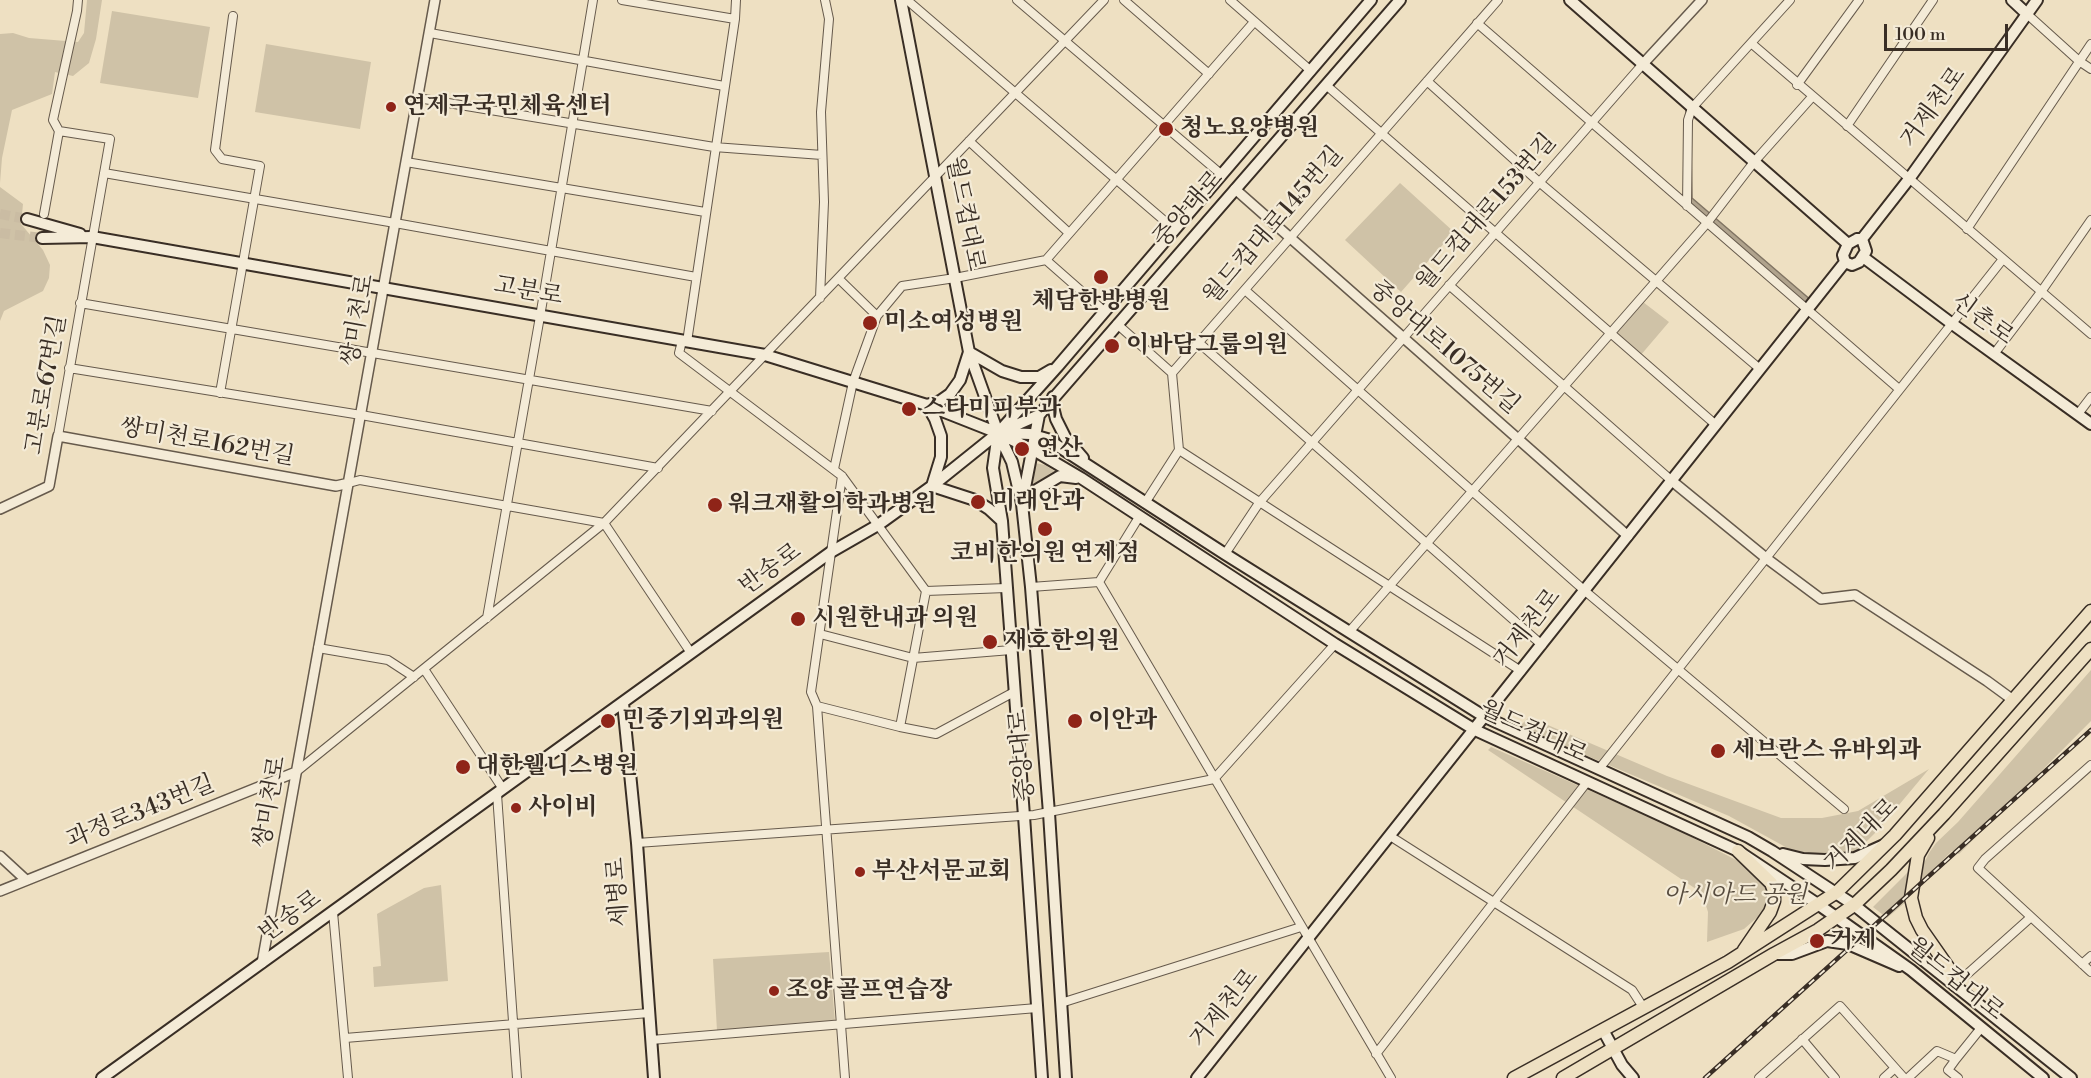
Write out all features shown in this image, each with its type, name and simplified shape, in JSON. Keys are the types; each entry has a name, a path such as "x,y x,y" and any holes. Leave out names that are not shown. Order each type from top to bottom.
{"main road":[{"name":"월드컵대로","path":"901,0 969,352 998,433 1081,478 1335,644 1475,730 1738,851 1820,905 1911,970 2036,1076"},
{"name":"중앙대로","path":"1042,1078 1029,816 1014,692 1002,521 993,468 998,433 1371,0"},
{"name":"중앙대로","path":"998,433 1039,415 1400,0"},
{"path":"1570,0 1848,244"},
{"path":"2012,0 2027,14"},
{"name":"거제천로","path":"1862,239 1909,179 2037,0"},
{"path":"27,219 92,237"},
{"name":"고분로","path":"42,238 92,237 765,355 927,405 998,433"},
{"path":"1862,239 1866,251 1863,257 1852,265 1845,262 1843,255 1850,241 1862,239"},
{"name":"신촌로","path":"1863,257 2091,424"},
{"name":"거제천로","path":"1197,1078 1845,262"},
{"path":"1002,521 975,500 932,486 941,457 941,436 927,405 940,401 950,394 960,380 969,352 1002,371 1021,377 1040,377 1058,366"},
{"path":"1053,397 1053,413 1065,437 1095,471"},
{"path":"1022,501 1039,415"},
{"name":"월드컵대로","path":"998,433 1047,439 1349,633 1485,717 1749,837 1854,904 2071,1078"},
{"name":"중앙대로","path":"998,433 1012,462 1022,501 1049,813 1066,1078"},
{"name":"반송로","path":"102,1078 831,552 878,525 932,486 998,433"},
{"path":"1022,501 1060,476 1081,478"},
{"name":"거제대로","path":"1514,1078 1741,954 1837,892 1887,844 2091,611"},
{"name":"거제대로","path":"1563,1078 1818,930 1854,904 1891,870 1944,814 2091,649"},
{"name":"세병로","path":"623,703 637,843 654,1078"},
{"path":"1944,814 1918,855 1911,898 1922,930 1950,970 1955,985"},
{"path":"1772,851 1803,859 1825,860 1855,858 1887,844"},
{"path":"1738,851 1771,883 1774,891 1774,901 1770,912 1741,954"},
{"path":"1774,954 1792,954 1827,941 1848,944 1881,960 1911,970"},
{"path":"1603,1030 1613,1050 1633,1078"},
{"path":"2036,1076 2049,1060"}],"street":[{"path":"44,214 59,131 53,120 78,0"},
{"name":"쌍미천로","path":"262,963 385,289 435,0"},
{"path":"487,618 593,0"},
{"path":"622,0 735,19"},
{"path":"736,0 696,277 684,341 679,353 842,476 926,591 900,727"},
{"path":"820,298 824,202 821,112 829,19 825,0"},
{"path":"907,0 1174,230"},
{"path":"1017,0 1222,175"},
{"path":"296,772 604,523 1104,0"},
{"path":"1124,0 1209,74"},
{"path":"1230,0 1311,71"},
{"name":"월드컵대로145번길","path":"1172,373 1498,0"},
{"path":"1642,65 1702,0"},
{"path":"1687,206 1688,120 1692,108 1790,0"},
{"path":"1797,85 1858,0"},
{"path":"1847,126 1933,0"},
{"path":"2027,14 2091,69"},
{"path":"220,393 260,166 222,159 215,150 233,16"},
{"path":"834,469 853,382 877,316 902,286 1046,260 1254,22"},
{"path":"1477,23 1899,389"},
{"path":"430,33 724,86"},
{"path":"1750,43 2091,334"},
{"path":"1967,229 2091,44"},
{"name":"월드컵대로153번길","path":"1225,554 1259,503 1642,65"},
{"path":"1427,81 1539,182 1760,369"},
{"path":"1326,85 1716,425"},
{"path":"1349,633 1707,223 1754,162 1812,97"},
{"path":"418,98 714,147 822,155"},
{"name":"고분로67번길","path":"0,509 49,486 110,140 59,131"},
{"path":"969,141 1070,233"},
{"path":"406,162 705,212"},
{"path":"104,173 696,277"},
{"name":"중앙대로1075번길","path":"1235,189 1628,536"},
{"path":"1994,354 2042,292 2091,220"},
{"path":"1599,769 2003,259"},
{"path":"1046,260 1104,311"},
{"path":"839,279 877,316"},
{"path":"1449,285 1672,481 1766,558 1821,599 1855,595 2013,700"},
{"path":"1245,290 1585,591 1844,808"},
{"path":"80,303 712,411"},
{"path":"1117,324 1172,373 1179,450 1145,503"},
{"path":"1198,342 1542,645"},
{"path":"69,368 361,415 658,468"},
{"path":"2078,414 2091,397"},
{"name":"쌍미천로162번길","path":"58,436 336,486 349,483"},
{"path":"1179,450 1521,671"},
{"path":"842,476 811,692 817,706 845,1078"},
{"path":"349,483 360,480 604,523 691,653"},
{"path":"1099,582 1140,517"},
{"path":"1031,587 1099,582"},
{"path":"1099,582 1390,1078"},
{"path":"926,591 1006,588"},
{"path":"820,634 913,658 1011,650"},
{"path":"637,843 1029,816 1214,779 1335,644"},
{"path":"318,648 388,660 414,677"},
{"path":"424,669 500,791 518,1078"},
{"path":"817,706 936,734 1014,692"},
{"path":"2091,765 1984,859 1978,868 2091,972"},
{"name":"과정로343번길","path":"0,891 296,772"},
{"path":"1376,1054 1587,782"},
{"path":"1390,836 1632,990 1643,1007"},
{"path":"0,856 26,880"},
{"path":"333,912 348,1078"},
{"name":"월드컵대로","path":"1955,985 2030,918"},
{"path":"1061,1003 1300,927"},
{"path":"2082,964 2091,956"},
{"path":"1765,1076 1840,1006 1906,1078 1937,1050 1956,1059"},
{"path":"651,1040 1037,1008"},
{"path":"345,1038 649,1013"},
{"path":"1958,1078 1948,1070 1981,1028"},
{"path":"1803,1040 1834,1078"},
{"path":"1884,1078 1895,1068"}],"green space":[{"path":"87,0 102,0 96,39 89,63 73,76 55,72 52,94 12,110 2,158 0,183 0,34 13,33 29,38 78,42 84,33"},
{"path":"112,11 210,27 198,98 100,83"},
{"path":"266,44 371,62 360,129 255,112"},
{"path":"1400,183 1454,232 1401,292 1345,240"},
{"path":"0,187 23,204 21,224 43,250 50,265 49,278 43,291 4,311 0,321"},
{"path":"1643,302 1669,322 1640,356 1615,334"},
{"path":"1035,463 1045,465 1056,472 1033,486"},
{"path":"2091,670 2091,721 1959,854 1952,851 1919,883 1921,869 1936,843 1958,822"},
{"name":"아시아드 공원","path":"1529,717 1667,776 1781,818 1822,818 1858,811 1929,769 1878,830 1857,851 1825,857 1791,850 1729,816 1519,727"},
{"name":"아시아드 공원","path":"1491,747 1672,827 1742,863 1766,882 1770,893 1768,908 1744,929 1707,942 1708,912 1702,893 1488,750"},
{"path":"1911,869 1908,900 1887,918 1873,907"},
{"path":"441,885 448,981 374,987 373,967 381,966 377,914 424,888"},
{"name":"조양 골프연습장","path":"829,952 835,1022 717,1031 713,959"}],"shaded area":[{"path":"1566,0 1578,0 1690,99 1692,198 1812,301 1805,310 1686,208 1684,136 1686,109"}],"tunnel":[{"path":"0,214 27,219"},
{"path":"0,233 42,238"}],"railway":[{"path":"1705,1078 2091,730"}],"place":[{"name":"연제구국민체육센터","path":"391,107"},
{"name":"청노요양병원","path":"1166,129"},
{"name":"체담한방병원","path":"1101,277"},
{"name":"미소여성병원","path":"870,323"},
{"name":"이바담그룹의원","path":"1112,346"},
{"name":"스타미피부과","path":"909,409"},
{"name":"연산","path":"1022,449"},
{"name":"미래안과","path":"978,502"},
{"name":"워크재활의학과병원","path":"715,505"},
{"name":"코비한의원 연제점","path":"1045,529"},
{"name":"시원한내과 의원","path":"798,619"},
{"name":"재호한의원","path":"990,642"},
{"name":"민중기외과의원","path":"608,721"},
{"name":"이안과","path":"1075,721"},
{"name":"세브란스 유바외과","path":"1718,751"},
{"name":"대한웰니스병원","path":"463,767"},
{"name":"사이비","path":"516,808"},
{"name":"부산서문교회","path":"860,872"},
{"name":"거제","path":"1817,941"},
{"name":"조양 골프연습장","path":"774,991"}]}
